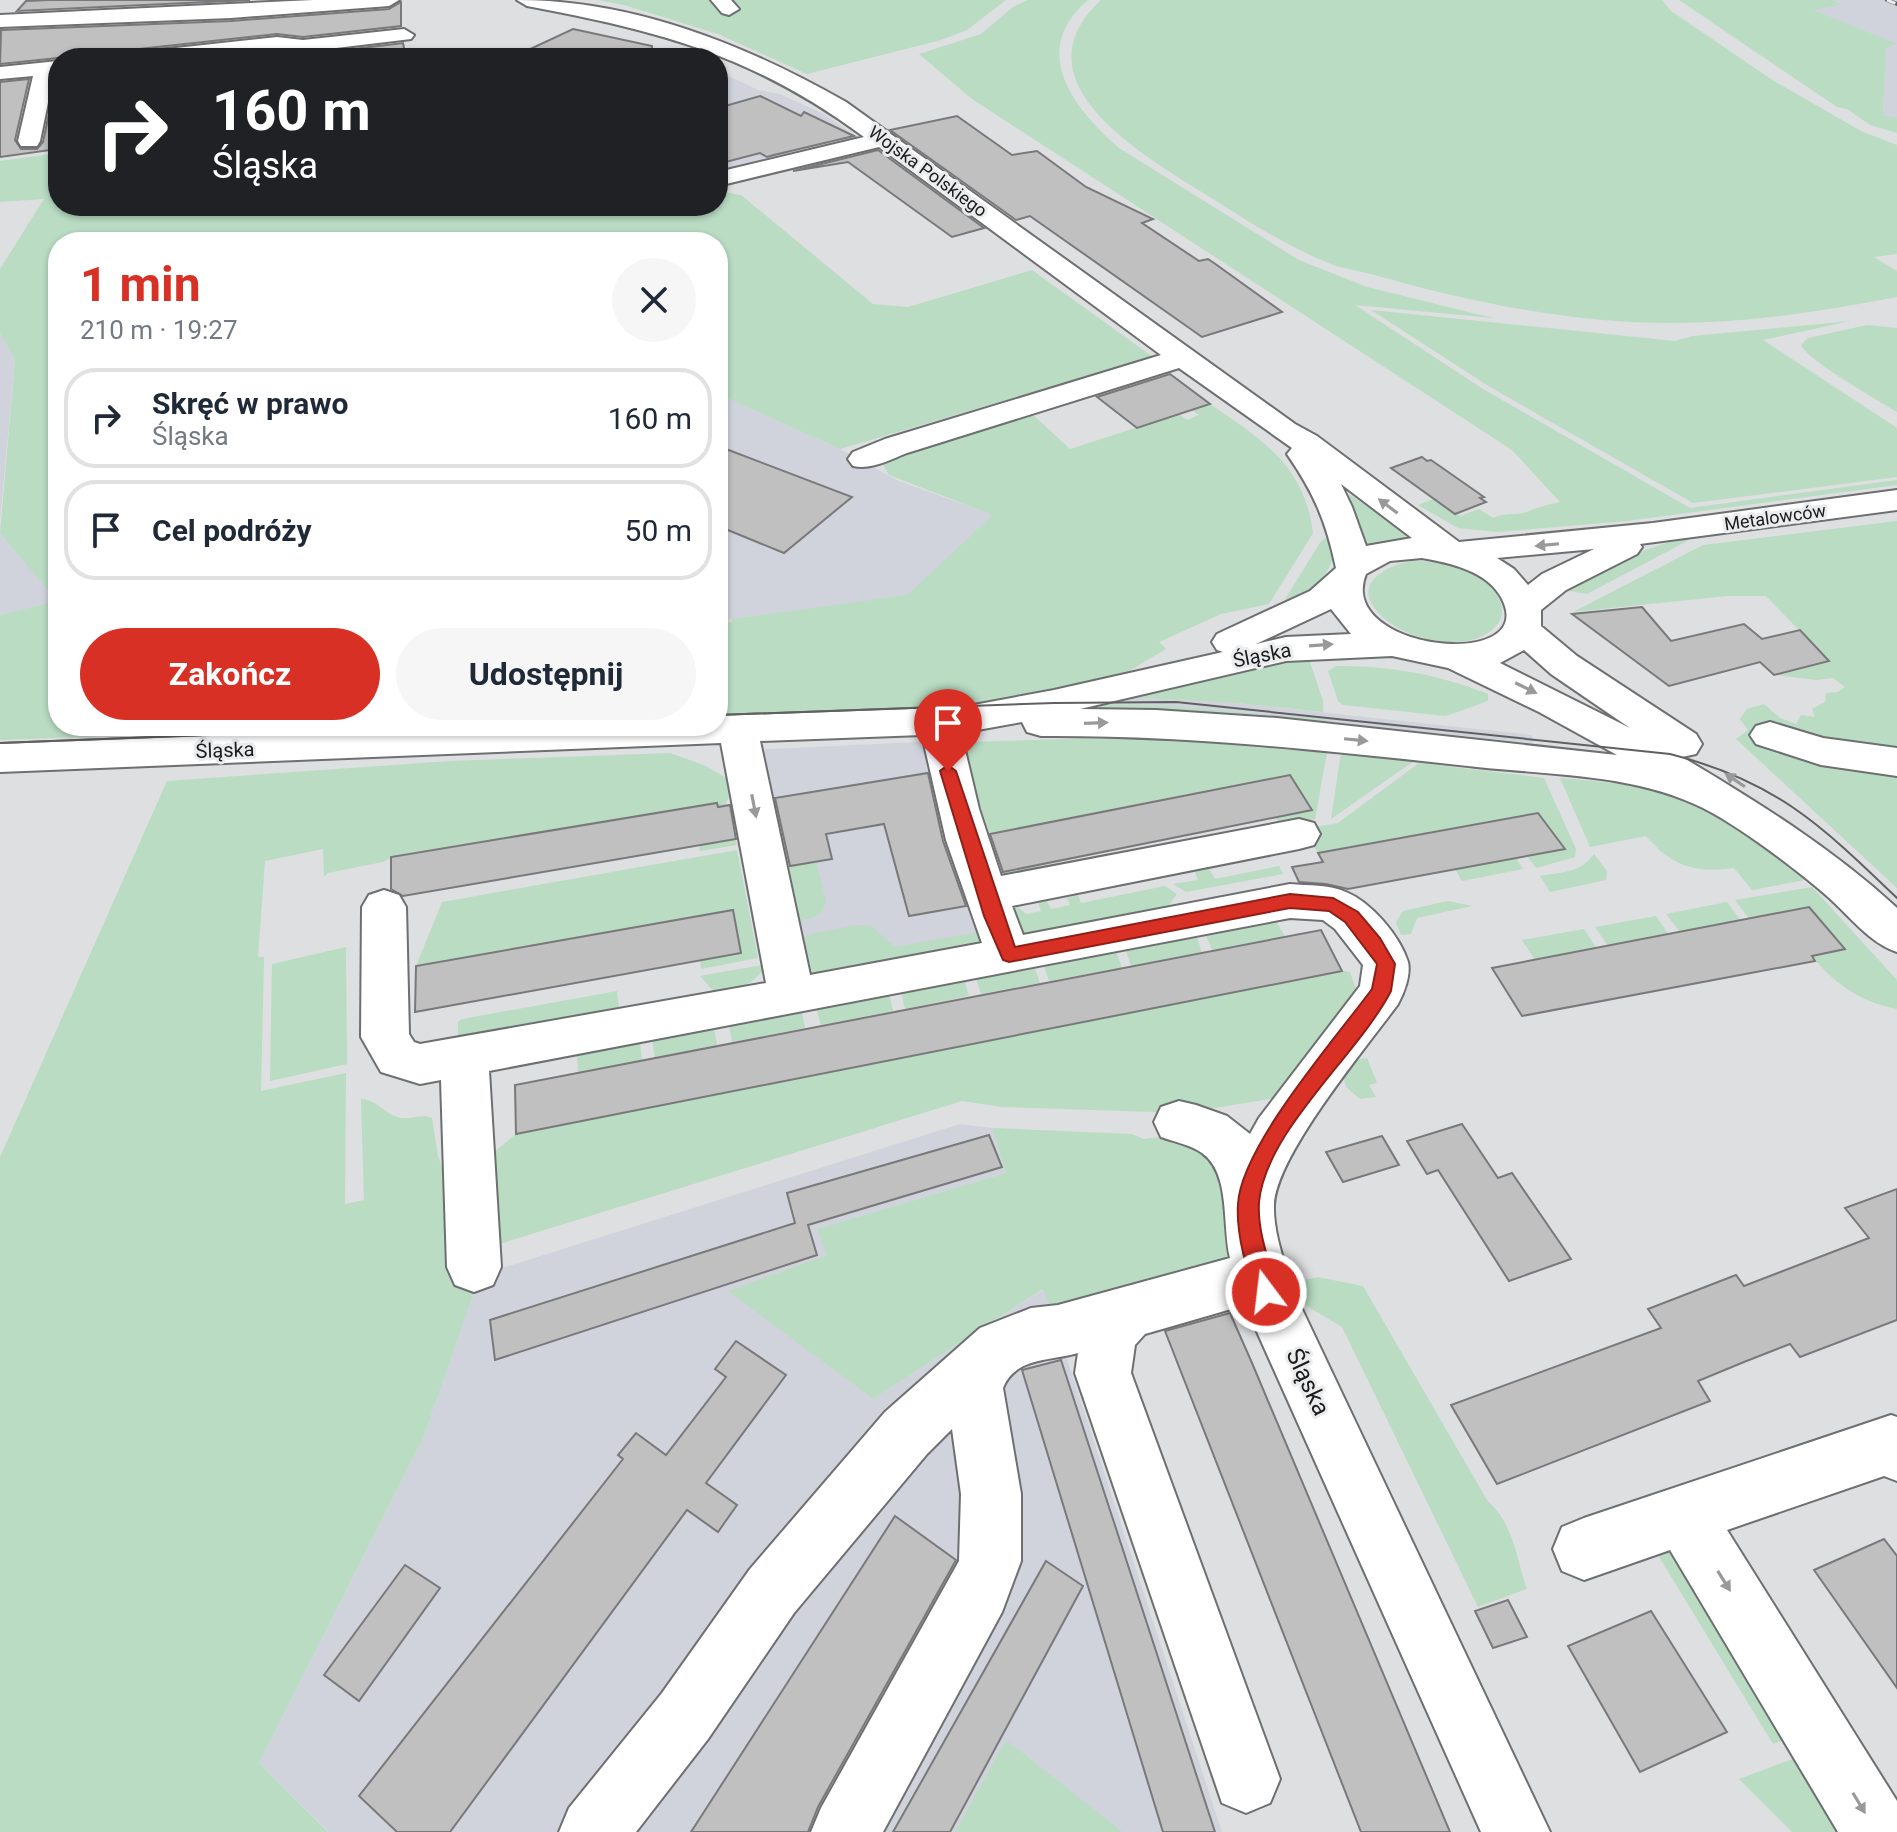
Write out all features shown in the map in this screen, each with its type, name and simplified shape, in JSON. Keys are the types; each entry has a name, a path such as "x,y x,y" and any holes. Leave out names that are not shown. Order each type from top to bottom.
{"street":[{"name":"Wojska Polskiego","path":"527,0 655,27 722,48"},
{"path":"606,1 615,0"},
{"path":"0,21 382,1 411,41 303,46 277,43 231,48"},
{"name":"Wojska Polskiego","path":"728,51 807,89 884,139 1284,431 1306,443 1451,552"},
{"path":"0,73 48,67"},
{"path":"29,141 38,92 48,74"},
{"path":"13,95 38,92"},
{"path":"0,145 48,139"},
{"path":"728,177 884,139"},
{"path":"864,459 896,446 1185,357"},
{"name":"Wojska Polskiego","path":"1284,431 1329,488 1345,531 1349,574"},
{"name":"Metalowców","path":"1451,552 1653,533 1897,500"},
{"path":"1653,533 1554,582 1523,618 1506,644 1492,651 1455,657 1433,656 1392,644 1373,634 1348,608 1343,595 1349,574 1370,556 1394,549 1422,548 1451,552 1499,574 1515,589 1523,618 1564,665 1765,800 1851,877 1897,928"},
{"name":"Śląska","path":"1134,682 1294,614 1323,599 1349,574"},
{"name":"Śląska","path":"728,730 951,720 1054,703 1286,649 1392,644"},
{"path":"1455,657 1530,689 1715,797 1830,875 1897,935"},
{"path":"1009,955 948,771 951,720 1153,723 1320,736 1647,772 1715,797"},
{"path":"738,730 792,997"},
{"path":"1770,735 1821,751 1897,762"},
{"name":"Śląska","path":"0,758 479,736"},
{"path":"987,895 1299,834"},
{"name":"Śląska","path":"384,907 385,1037 398,1058 420,1064 792,997 1290,901 1333,904 1357,923 1386,964 1382,991 1277,1133 1254,1176 1250,1198 1252,1239 1266,1292 1516,1832"},
{"path":"464,1056 474,1267"},
{"path":"1179,1122 1214,1132 1229,1144 1246,1170 1250,1198"},
{"path":"593,1832 685,1716 782,1580 906,1433 1000,1347 1031,1335 1058,1332 1262,1275"},
{"path":"1127,1314 1109,1334 1103,1373 1246,1779"},
{"path":"845,1832 980,1590 990,1561 991,1494 975,1388 986,1359"},
{"path":"1584,1549 1895,1446"},
{"path":"1683,1515 1877,1832"}],"shaded area":[{"path":"1832,0 1897,0 1897,117 1883,115 1886,47 1896,45 1812,9 1840,3"},
{"path":"728,76 824,114 860,139 728,169"},
{"path":"0,332 15,361 0,520"},
{"path":"728,399 840,449 899,481 994,515 907,596 728,620"},
{"path":"0,533 48,589 48,603 0,615"},
{"path":"1123,697 1236,703 1532,735 1533,743 1155,705 1094,704"},
{"path":"918,742 925,746 989,939 811,972 751,750"},
{"path":"960,1124 992,1128 1006,1173 817,1229 828,1255 729,1291 873,1399 1044,1289 1222,1832 1123,1832 1006,1741 957,1832 329,1832 259,1763 424,1436 480,1275"}],"green space":[{"path":"598,0 1006,0 967,30 941,40 807,74 718,34"},
{"path":"1028,0 1088,0 1070,19 1061,39 1060,59 1064,78 1074,97 1102,133 1119,148 1299,260 1367,287 1493,318 1355,305 1483,389 1690,508 1897,480 1897,485 1627,521 1497,532 1458,528 1418,505 1434,499 1460,516 1479,509 1493,518 1560,502 1512,450 972,99 919,54 981,34 1013,7"},
{"path":"1101,0 1662,0 1671,11 1774,81 1861,131 1897,145 1897,254 1874,257 1897,271 1897,297 1824,310 1714,322 1603,320 1490,303 1332,264 1277,238 1174,175 1119,135 1095,111 1078,85 1071,58 1078,30"},
{"path":"1679,0 1832,0 1842,4 1814,10 1897,44 1886,48 1883,115 1897,117 1897,133 1870,125 1847,109 1837,107"},
{"path":"48,154 48,216 728,216 728,193 741,195 873,304 908,307 1032,270 1153,357 840,449 728,399 728,232 48,232 48,590 0,533 15,361 0,332 0,269 44,199 0,202 0,161"},
{"path":"1371,310 1675,341 1693,336 1850,321 1763,340 1897,428 1897,477 1693,503 1490,387"},
{"path":"1867,325 1897,328 1897,412 1816,361 1801,345 1808,338"},
{"path":"1210,404 1263,442 1290,471 1308,509 1313,533 1269,604 1221,614 1159,642 1166,649 1124,674 968,707 728,719 728,622 732,619 907,595 993,515 889,475 883,465 893,455 1032,414 1070,449 1179,414 1187,420 1199,415 1192,410"},
{"path":"1349,494 1412,538 1365,547"},
{"path":"1897,521 1897,888 1736,739 1748,730 1740,719 1747,709 1764,704 1780,718 1796,724 1801,715 1815,717 1812,709 1825,702 1826,693 1838,692 1845,687 1833,678 1817,680 1775,675 1828,660 1766,596 1727,596 1573,612 1703,545"},
{"path":"1329,536 1334,556 1326,572 1310,589 1288,604 1284,601 1321,541"},
{"path":"1682,538 1689,540 1587,594 1568,591 1645,550"},
{"path":"1413,561 1462,568 1484,580 1493,588 1501,603 1502,614 1498,624 1483,636 1452,642 1417,636 1387,621 1370,601 1371,583 1393,566"},
{"path":"48,603 48,736 109,736 0,740 0,615"},
{"path":"1308,656 1323,701 1323,712 1236,703 1123,697"},
{"path":"1336,666 1432,676 1488,694 1488,701 1446,716 1343,705 1338,701 1328,671"},
{"path":"1094,704 1155,705 1326,720 1326,728 1085,715 1077,707"},
{"path":"1102,738 1175,740 1327,753 1315,819 1281,826 1276,818 1312,810 1290,775 994,833 1008,871 1039,865 1041,869 1004,877 962,752 968,742"},
{"path":"670,753 706,766 735,783 726,803 737,845 700,851 699,845 724,841 717,803 392,857 383,862 328,873 324,877 323,849 265,861 258,957 264,957 261,1091 346,1073 345,1204 364,1200 361,1099 401,1118 432,1118 438,1156 480,1275 424,1436 259,1763 328,1832 0,1832 0,1157 167,781 450,761"},
{"path":"1341,753 1414,761 1331,819"},
{"path":"1419,763 1544,778 1576,849 1575,857 1536,868 1527,856 1564,849 1538,813 1318,853 1304,829 1338,823"},
{"path":"1560,778 1634,786 1675,797 1736,828 1805,880 1752,890 1734,868 1685,866 1666,855 1646,836 1590,847"},
{"path":"737,850 758,958 701,969 700,960 740,953 733,910 416,966 442,902"},
{"path":"1594,854 1607,871 1606,880 1550,892 1540,876 1577,868"},
{"path":"1516,858 1523,869 1462,881 1455,869"},
{"path":"816,862 826,901 814,917 794,921 779,868"},
{"path":"1279,866 1283,874 1186,892 1173,884 1198,880 1195,872 1209,869 1215,879"},
{"path":"1165,886 1177,894 1164,912 1020,937 1009,899 1026,914 1041,911 1038,903 1047,901 1051,909 1070,905 1067,898 1078,895 1081,903"},
{"path":"1812,887 1897,980 1897,1009 1876,1004 1843,986 1816,961 1779,915 1750,920 1735,900"},
{"path":"1448,901 1472,906 1417,918 1411,934 1401,935 1396,922 1403,911"},
{"path":"1727,902 1742,922 1681,933 1666,914"},
{"path":"1656,916 1669,935 1608,946 1595,927"},
{"path":"1275,920 1285,936 1212,950 1205,933"},
{"path":"857,925 871,926 895,947 979,932 987,946 819,975 804,968 798,943 810,934"},
{"path":"1584,929 1597,949 1535,960 1522,940"},
{"path":"1196,935 1202,952 1131,966 1125,948"},
{"path":"346,947 347,1064 270,1081 272,964"},
{"path":"1116,951 1122,968 1049,981 1043,963"},
{"path":"762,965 764,969 753,980 729,990 714,992 700,976"},
{"path":"1034,966 1040,983 981,994 975,976"},
{"path":"1342,971 1350,972 1357,993 1281,1097 1185,1113 1002,1107 962,1101 496,1245 489,1156 516,1134"},
{"path":"964,979 969,996 905,1009 901,991"},
{"path":"617,991 619,1008 458,1039 458,1022 462,1019"},
{"path":"889,993 893,1011 821,1025 816,1007"},
{"path":"802,1011 805,1028 732,1042 729,1025"},
{"path":"714,1028 717,1045 655,1058 652,1039"},
{"path":"640,1042 642,1060 578,1072 577,1054"},
{"path":"1367,1058 1377,1083 1369,1085 1376,1097 1360,1099 1346,1087 1342,1072 1351,1061"},
{"path":"992,1128 1132,1134 1144,1139 1169,1136 1218,1145 1233,1260 1050,1307 1043,1289 873,1399 728,1291 827,1255 817,1229 1006,1173"},
{"path":"1318,1277 1363,1286 1487,1500 1509,1531 1527,1589 1478,1607 1342,1327 1297,1300 1295,1288 1299,1281"},
{"path":"1665,1538 1802,1734 1773,1744 1650,1542"},
{"path":"1006,1740 1123,1832 955,1832"},
{"path":"1809,1753 1864,1832 1792,1832 1739,1779"}],"building":[{"path":"250,0 17,11 26,1"},
{"path":"401,2 401,26 303,37 277,34 148,48 48,48 48,59 0,64 1,30 231,21 389,9"},
{"path":"573,29 652,46 652,48 532,48"},
{"path":"403,43 404,48 361,48"},
{"path":"29,79 15,140 21,149 37,149 43,142 48,118 48,150 0,157 0,82"},
{"path":"760,96 801,116 804,112 854,136 767,157 760,153 728,161 728,105"},
{"path":"957,116 1012,155 1037,151 1086,187 1153,219 1142,223 1199,261 1208,259 1282,312 1202,337 1030,216 1016,220 890,130"},
{"path":"878,150 984,228 952,237 848,162 793,171"},
{"path":"1170,374 1210,404 1137,428 1097,397"},
{"path":"728,450 852,497 784,553 728,530"},
{"path":"1422,457 1484,497 1480,498 1486,502 1455,514 1391,468"},
{"path":"1642,607 1671,641 1744,624 1762,639 1800,630 1829,661 1774,675 1760,662 1669,686 1572,614"},
{"path":"928,773 943,841 966,906 909,916 884,824 826,834 832,859 790,866 775,798"},
{"path":"1290,775 1312,810 1003,872 990,834"},
{"path":"717,803 718,807 730,805 736,839 403,896 391,889 391,857"},
{"path":"1538,813 1565,849 1348,889 1299,882 1292,867 1323,862 1318,853"},
{"path":"1809,907 1845,949 1812,956 1815,961 1522,1016 1492,968"},
{"path":"733,910 741,953 415,1012 416,966"},
{"path":"1321,930 1342,971 516,1134 515,1085"},
{"path":"1462,1124 1498,1178 1512,1173 1571,1259 1509,1281 1438,1170 1427,1174 1407,1141"},
{"path":"989,1135 1002,1167 808,1225 817,1255 495,1360 490,1320 795,1223 787,1193"},
{"path":"1382,1136 1399,1165 1343,1182 1326,1152"},
{"path":"1897,1189 1897,1320 1800,1357 1790,1344 1744,1362 1698,1381 1710,1401 1497,1484 1451,1405 1661,1328 1648,1309 1736,1275 1744,1286 1869,1238 1845,1208"},
{"path":"1230,1313 1450,1832 1361,1832 1165,1331"},
{"path":"736,1341 786,1375 706,1483 737,1505 718,1532 687,1510 450,1832 397,1832 359,1796 623,1459 618,1455 636,1433 666,1455 726,1377 715,1369"},
{"path":"1061,1360 1215,1832 1163,1832 1022,1370"},
{"path":"895,1516 956,1560 818,1807 808,1832 691,1832"},
{"path":"1884,1539 1897,1556 1897,1688 1814,1570"},
{"path":"1046,1561 1083,1586 950,1832 893,1832"},
{"path":"405,1565 440,1588 359,1701 324,1675"},
{"path":"1508,1600 1527,1637 1493,1648 1475,1611"},
{"path":"1651,1611 1727,1732 1640,1772 1568,1646"}],"tram line":[{"path":"728,715 1054,703 1176,702 1670,754 1740,778 1795,809 1820,827 1897,898"},
{"path":"0,743 179,736"}],"railway":[{"path":"1887,0 1897,4"}],"route":[{"path":"948,771 993,916 1009,955 1290,901 1333,904 1351,917 1374,943 1386,964 1382,991 1277,1133 1254,1176 1248,1205 1252,1239 1266,1292"}]}
